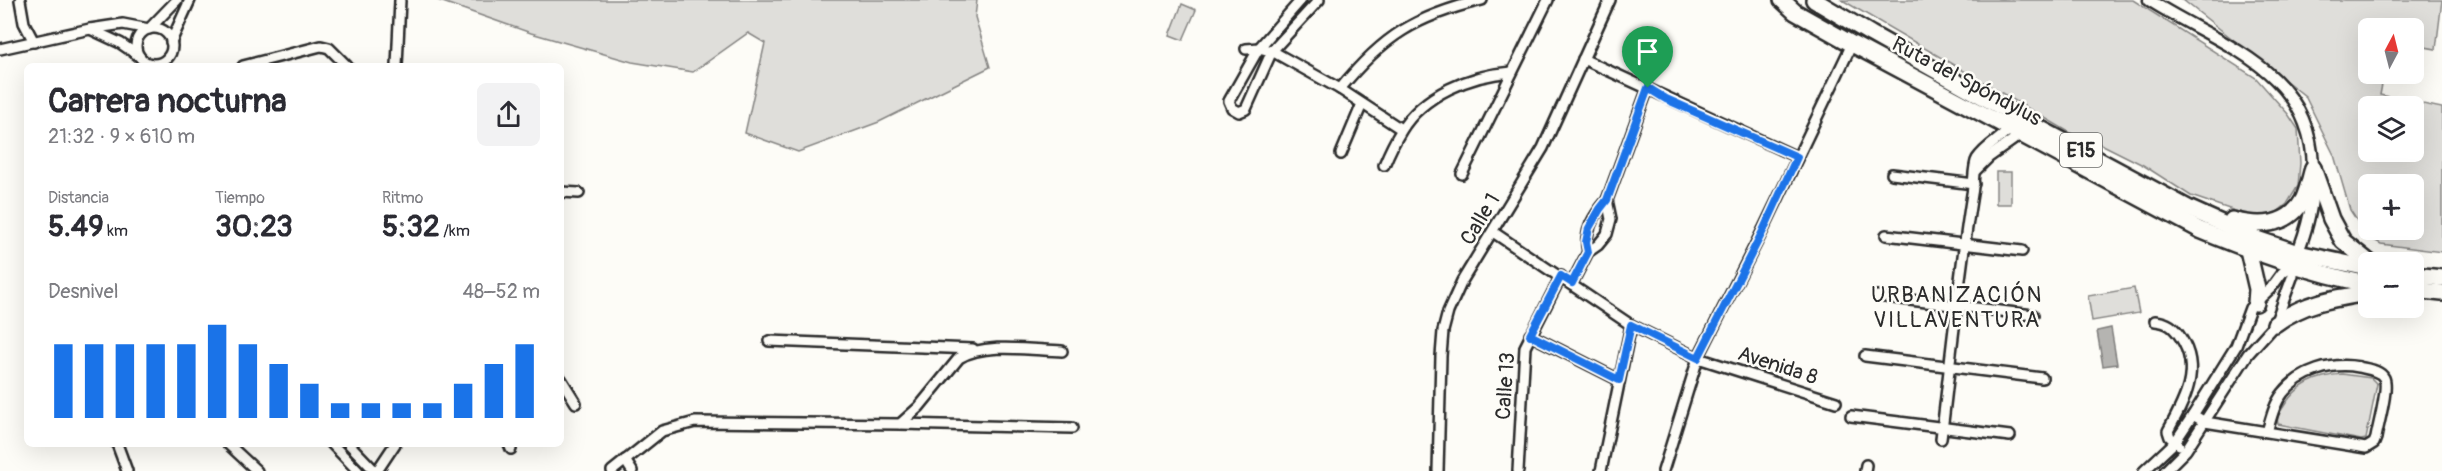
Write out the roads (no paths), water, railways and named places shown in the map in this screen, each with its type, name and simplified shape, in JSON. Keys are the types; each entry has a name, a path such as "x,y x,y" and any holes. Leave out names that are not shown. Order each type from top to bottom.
{"highway":[{"name":"Ruta del Spóndylus","path":"1782,0 1795,12 1852,44 2295,259 2358,281"},
{"name":"Ruta del Spóndylus","path":"1814,0 2161,211 2248,250 2295,259 2358,267"},
{"path":"2190,208 2248,224 2267,225 2285,217 2303,199 2313,168"},
{"path":"2313,168 2331,219 2343,241 2358,253"},
{"path":"2248,250 2257,289 2253,305"},
{"path":"2424,276 2442,278"},
{"path":"2424,291 2442,293"},
{"path":"2275,324 2300,307 2358,294"}],"street":[{"path":"20,0 24,23 34,42"},
{"path":"139,56 137,40 140,35 149,29 177,0"},
{"path":"166,63 171,52 171,42 189,0"},
{"path":"397,63 400,0"},
{"path":"1301,0 1259,48 1229,101 1232,108 1239,112 1246,109 1272,51 1319,0"},
{"path":"1340,89 1357,68 1409,24 1455,6 1482,0"},
{"path":"1462,174 1548,0"},
{"name":"Calle 1","path":"1438,471 1443,331 1448,312 1462,281 1543,148 1610,0"},
{"path":"2149,0 2258,64 2285,87 2305,121 2311,142 2314,195 2310,217 2295,259 2293,275 2275,324 2248,354 2186,450 2165,471"},
{"path":"0,49 123,24 160,30 169,37 171,42"},
{"path":"90,29 120,43 150,63"},
{"path":"1663,471 1698,358 1763,231 1852,44"},
{"path":"255,63 321,46 329,48 344,63"},
{"path":"1246,49 1259,48 1272,51 1340,89 1401,129"},
{"path":"1583,59 1648,88 1666,99 1797,157"},
{"path":"1384,165 1401,129 1421,107 1449,89 1483,76 1512,72"},
{"path":"1588,252 1586,242 1589,228 1607,200 1648,88"},
{"path":"1341,154 1362,104"},
{"path":"1941,439 1964,244 1974,184 1974,166 1976,159 2020,125"},
{"path":"1892,174 1974,184"},
{"path":"564,192 579,193"},
{"path":"1572,283 1588,252 1601,242 1610,228 1611,219 1607,200"},
{"name":"Avenida 8","path":"1493,232 1572,283 1631,325 1698,358 1836,402"},
{"path":"1886,235 2022,251"},
{"path":"2144,471 2175,442 2236,346 2253,305 2295,259"},
{"name":"Calle 13","path":"1518,471 1525,347 1561,276"},
{"path":"1877,296 2033,315"},
{"path":"2155,321 2165,322 2173,327 2187,347 2192,366 2184,403 2168,431 2175,442 2186,450"},
{"path":"1601,471 1631,325"},
{"path":"1530,335 1619,380"},
{"path":"769,341 1062,351"},
{"path":"900,424 919,408 958,358 981,350"},
{"path":"1865,356 2042,378"},
{"path":"2193,416 2205,422 2357,448 2371,446 2376,438 2385,387 2383,377 2379,373 2356,367 2341,366 2313,371 2292,384 2282,394 2274,409 2267,432"},
{"path":"564,384 576,403"},
{"path":"1851,416 2010,436"},
{"path":"612,471 663,431 695,422 1072,428"},
{"path":"118,447 127,471"},
{"path":"231,447 257,471"},
{"path":"335,447 358,471"},
{"path":"352,447 376,471 393,447"},
{"path":"625,460 632,471"}],"district":[{"name":"URBANIZACIÓN VILLAVENTURA","path":"1957,306"}]}
